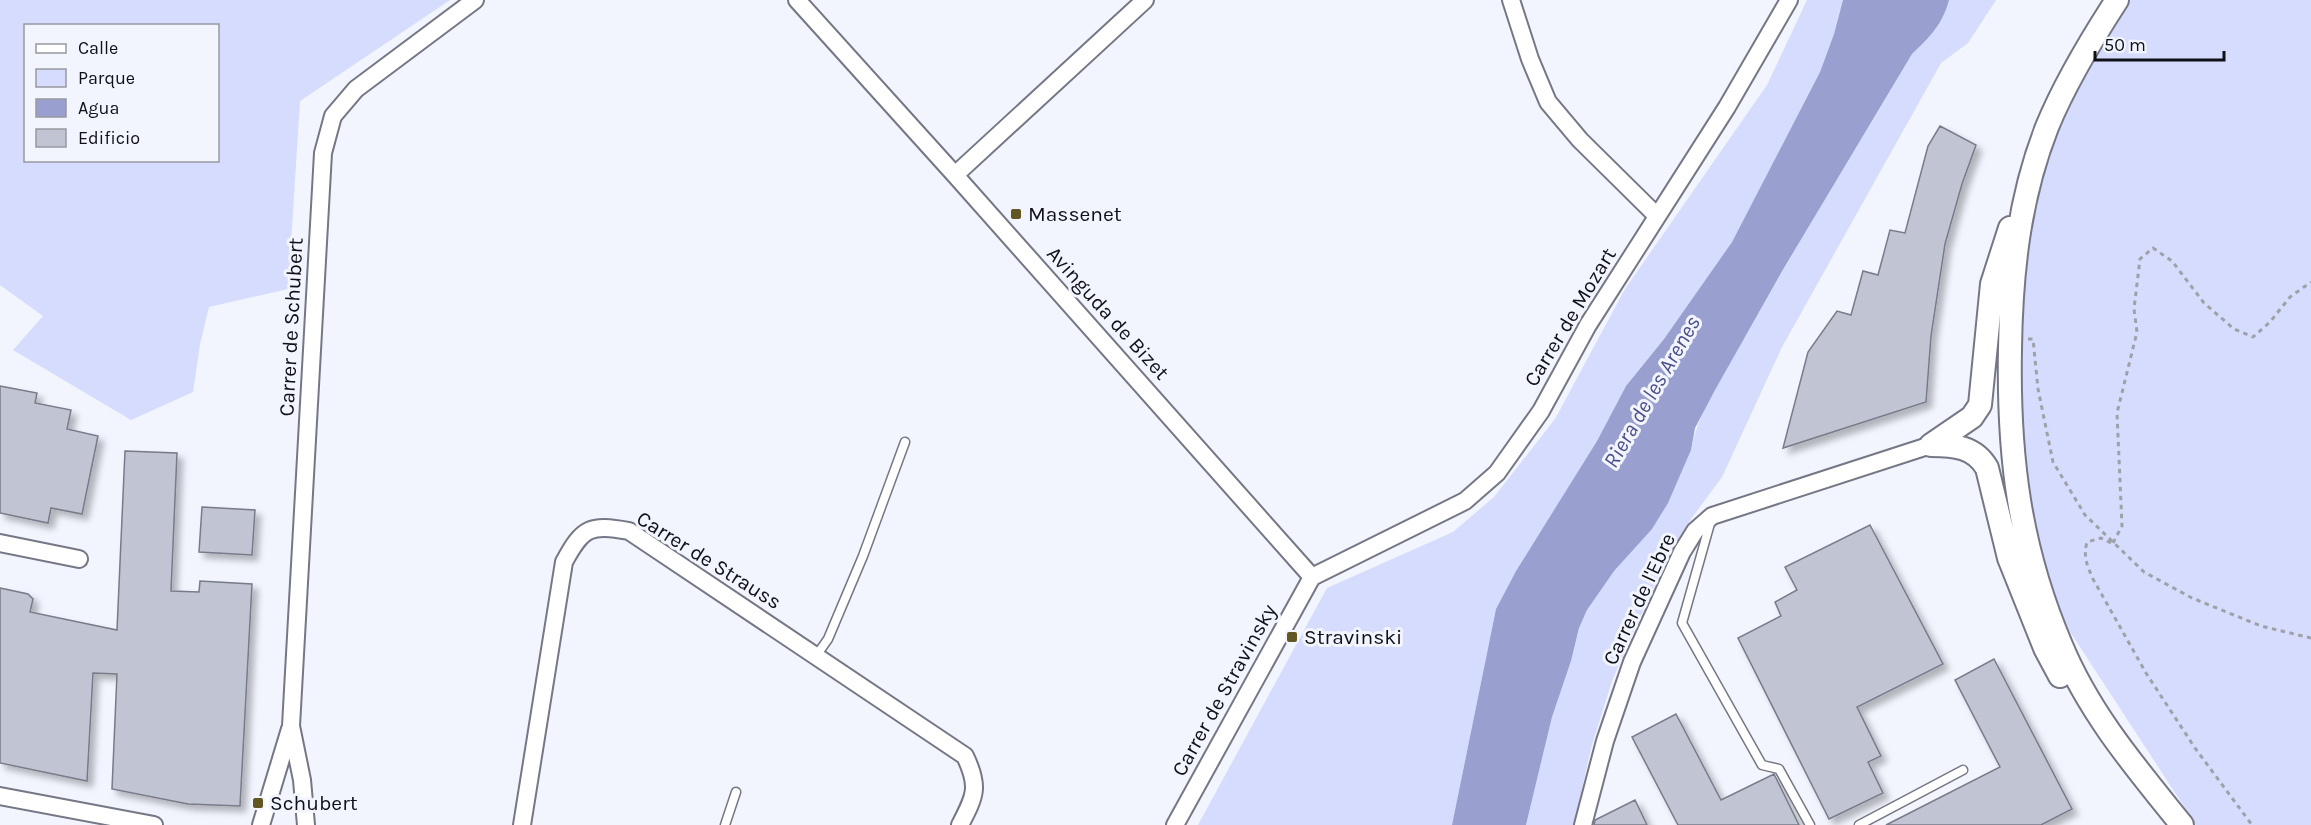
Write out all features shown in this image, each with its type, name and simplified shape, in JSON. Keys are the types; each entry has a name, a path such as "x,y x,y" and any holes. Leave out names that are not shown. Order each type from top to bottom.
{"main road":[{"path":"2116,0 2058,103 2044,136 2028,188 2019,231 2012,292 2010,339 2012,459 2017,498 2031,561 2061,646 2085,693 2124,752 2182,825"},
{"path":"1931,445 1972,417 1980,405 1992,284 2001,253 2028,188"},
{"path":"1931,445 1951,445 1981,458 1987,468 2009,558 2045,648 2079,708 2093,725 2124,752"}],"street":[{"name":"Carrer de Schubert","path":"261,825 291,726 323,153 333,116 356,88 475,0"},
{"name":"Avinguda de Bizet","path":"797,0 1312,577"},
{"path":"955,175 1145,0"},
{"path":"1511,0 1530,59 1548,102 1580,140 1657,216"},
{"name":"Carrer de Mozart","path":"1312,577 1465,501 1497,473 1541,411 1588,325 1727,107 1789,0"},
{"name":"Carrer de l'Ebre","path":"1583,825 1605,741 1632,662 1682,552 1695,531 1712,516 1931,445"},
{"name":"Carrer de Strauss","path":"522,825 564,562 576,539 590,529 629,531 965,756 974,775 975,790 960,825"},
{"path":"0,543 79,559"},
{"name":"Carrer de Stravinsky","path":"1175,825 1312,577"},
{"name":"Carrer de Schubert","path":"291,726 302,780 306,825"},
{"path":"0,796 153,825"}],"lane":[{"path":"816,656 828,639 841,608 905,442"},
{"path":"1712,516 1682,623 1762,765 1779,769 1810,825"},
{"path":"1859,825 1963,770"},
{"path":"725,825 736,792"}],"path":[{"path":"2113,543 2122,526 2117,413 2137,332 2134,309 2140,259 2153,248 2172,261 2205,303 2234,329 2253,337 2270,322 2290,297 2311,282"},
{"path":"2010,339 2033,339 2038,389 2053,462 2085,515 2113,543 2144,572 2192,598 2261,626 2311,638"},
{"path":"2113,543 2101,538 2087,542 2084,553 2093,579 2152,682 2195,748 2252,825"}],"green space":[{"path":"0,0 450,0 300,101 288,289 209,307 200,344 193,392 131,420 13,350 43,316 0,285"},
{"path":"1807,0 1843,0 1820,72 1732,242 1664,339 1626,386 1597,441 1516,571 1496,609 1452,825 1198,825 1327,588 1453,532 1494,497 1555,419 1625,289 1767,85"},
{"path":"1949,0 1996,0 1968,43 1941,63 1782,347 1722,477 1691,519 1661,570 1612,681 1591,748 1574,825 1526,825 1552,717 1571,661 1579,628 1587,610 1691,450 1701,416 1726,369 1912,54 1939,23"},
{"path":"2105,0 2311,0 2311,825 2196,825 2065,624 2046,573 2030,503 2018,364 2024,263 2036,194 2079,44"}],"water":[{"name":"Riera de les Arenes","path":"1843,0 1949,0 1939,23 1912,54 1784,268 1715,390 1695,428 1691,450 1668,503 1652,529 1614,571 1587,610 1579,628 1571,661 1552,717 1526,825 1452,825 1496,609 1516,571 1597,441 1626,386 1664,339 1732,242 1820,72"}],"building":[{"path":"1940,126 1976,145 1945,244 1931,336 1926,402 1783,448 1808,352 1837,311 1851,315 1863,271 1878,275 1890,230 1905,233 1928,146"},
{"path":"0,386 37,393 35,403 71,410 67,429 98,436 82,514 51,508 48,523 0,513"},
{"path":"125,451 177,453 171,591 199,592 200,581 252,584 240,806 188,804 112,789 117,674 93,673 87,781 0,763 0,588 28,594 33,599 30,612 117,630"},
{"path":"202,507 255,510 252,555 199,552"},
{"path":"1870,525 1943,664 1857,707 1881,756 1868,762 1883,793 1829,819 1738,638 1781,616 1775,602 1797,590 1785,567"},
{"path":"1994,659 2072,809 2041,825 1886,825 2000,767 1955,680"},
{"path":"1676,714 1721,800 1774,774 1799,825 1678,825 1632,737"},
{"path":"1635,800 1647,825 1594,825 1595,820"}],"place":[{"name":"Massenet","path":"1016,214"},
{"name":"Stravinski","path":"1292,637"},
{"name":"Schubert","path":"258,803"}]}
